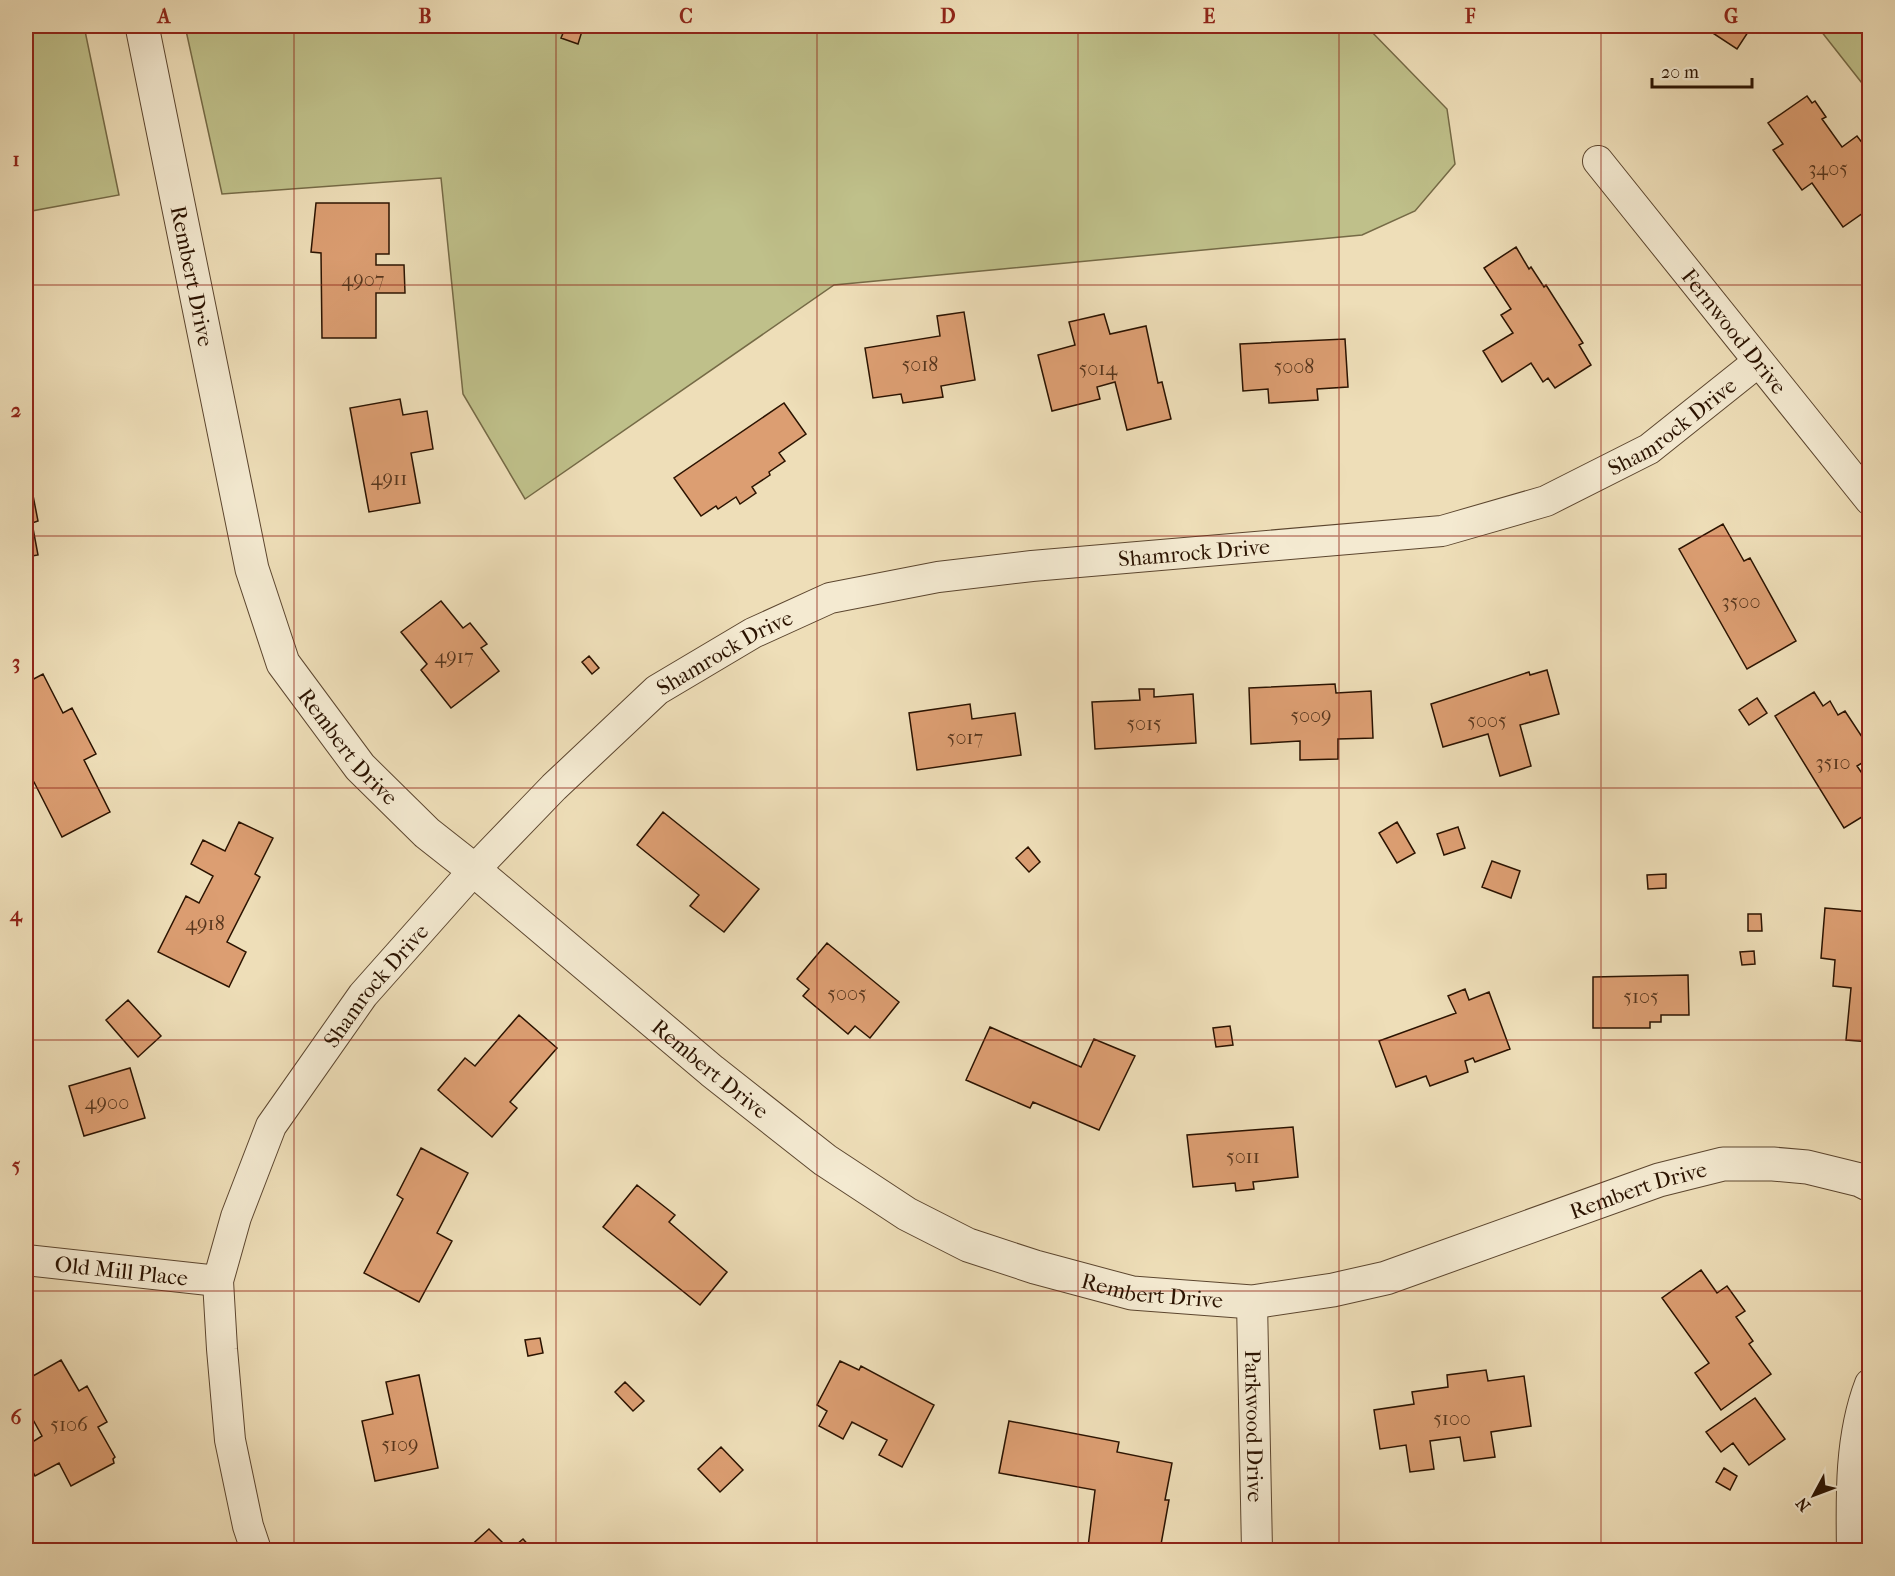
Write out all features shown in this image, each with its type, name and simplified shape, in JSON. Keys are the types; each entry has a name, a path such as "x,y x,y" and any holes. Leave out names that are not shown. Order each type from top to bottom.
{"street":[{"name":"Rembert Drive","path":"142,26 252,569 283,663 360,767 427,833 712,1071 825,1160 907,1214 968,1245 1080,1280 1131,1293 1252,1302 1333,1290 1386,1278 1659,1180 1723,1164 1807,1167 1860,1180 1869,1185"},
{"name":"Fernwood Drive","path":"1598,161 1869,500"},
{"name":"Shamrock Drive","path":"256,1551 248,1526 230,1440 218,1281 236,1217 271,1126 363,995 474,870 554,787 657,690 753,633 830,598 938,577 1032,566 1442,531 1546,501 1649,449 1758,362"},
{"name":"Old Mill Place","path":"26,1260 218,1281"},
{"name":"Parkwood Drive","path":"1252,1302 1257,1551"},
{"path":"1852,1551 1851,1488 1861,1407 1869,1384"}],"green space":[{"path":"26,26 84,26 119,195 26,212"},
{"path":"185,26 1366,26 1447,109 1455,164 1415,211 1362,235 834,285 525,499 463,394 441,178 222,194"},
{"path":"1817,26 1869,26 1869,92"}],"building":[{"path":"566,26 583,28 578,44 561,38"},
{"path":"1702,26 1752,26 1737,49"},
{"path":"1807,96 1812,103 1815,101 1826,117 1822,119 1842,147 1857,136 1870,153 1870,208 1843,227 1812,183 1802,190 1773,150 1783,144 1768,123"},
{"path":"316,203 389,203 389,254 376,254 376,265 404,265 405,293 376,293 376,338 322,338 321,253 311,252"},
{"path":"1516,247 1529,269 1531,267 1544,287 1546,285 1583,343 1579,345 1591,365 1555,388 1548,378 1543,382 1531,363 1502,382 1483,351 1513,333 1501,315 1511,309 1484,268"},
{"path":"964,312 975,380 941,386 943,397 903,403 901,394 873,398 865,348 940,336 937,316"},
{"path":"1104,314 1110,334 1146,326 1158,383 1162,382 1171,419 1127,430 1115,382 1097,387 1100,399 1052,411 1038,355 1075,345 1069,322"},
{"path":"1345,339 1348,387 1317,389 1318,400 1269,403 1268,389 1243,391 1240,344"},
{"path":"400,399 403,415 427,411 433,449 411,453 420,503 369,512 350,408"},
{"path":"784,403 806,434 779,453 785,461 752,487 756,493 740,504 736,497 718,509 716,506 701,516 674,478"},
{"path":"26,475 29,475 38,521 32,523 38,555 26,557"},
{"path":"1723,524 1744,561 1750,558 1796,641 1747,669 1679,549"},
{"path":"441,601 463,628 470,623 487,644 481,648 499,671 451,708 421,670 427,664 401,632"},
{"path":"589,656 599,668 592,674 582,662"},
{"path":"1547,670 1559,714 1520,725 1531,766 1500,776 1488,734 1443,747 1431,704 1529,672 1530,675"},
{"path":"43,674 63,713 72,708 96,754 84,760 110,812 62,837 34,782 26,784 26,683"},
{"path":"1335,684 1336,693 1371,691 1373,738 1338,739 1338,759 1300,760 1300,741 1251,744 1249,688"},
{"path":"1139,689 1154,689 1154,697 1193,694 1196,743 1095,749 1092,702 1140,700"},
{"path":"1814,692 1823,706 1830,701 1838,715 1845,711 1870,749 1870,758 1857,766 1870,785 1870,812 1844,828 1775,716"},
{"path":"1757,698 1767,713 1749,725 1739,710"},
{"path":"970,704 972,719 1015,713 1021,755 917,770 909,713"},
{"path":"663,812 759,889 724,932 690,906 699,895 637,845"},
{"path":"239,822 273,838 255,874 260,877 227,942 246,952 229,987 158,952 186,896 199,903 213,876 191,864 203,840 225,851"},
{"path":"1397,822 1415,853 1397,863 1379,833"},
{"path":"1458,827 1465,848 1444,855 1437,834"},
{"path":"1028,847 1040,862 1029,872 1016,858"},
{"path":"1492,861 1520,871 1511,898 1482,887"},
{"path":"1666,874 1666,888 1648,889 1647,875"},
{"path":"1825,908 1870,912 1870,1042 1846,1040 1851,988 1833,986 1835,960 1821,958"},
{"path":"1748,914 1761,914 1762,931 1748,931"},
{"path":"827,943 899,1002 870,1038 855,1026 848,1034 803,996 809,989 797,979"},
{"path":"1754,951 1755,964 1742,965 1740,952"},
{"path":"1688,975 1689,1015 1661,1015 1661,1022 1650,1022 1650,1028 1593,1028 1593,977"},
{"path":"1465,989 1469,1000 1489,992 1510,1049 1475,1062 1473,1058 1465,1061 1468,1072 1430,1086 1426,1076 1396,1087 1379,1041 1456,1013 1448,996"},
{"path":"128,1000 161,1036 138,1057 106,1020"},
{"path":"519,1015 557,1048 510,1102 517,1108 492,1137 438,1090 465,1058 475,1066"},
{"path":"1230,1026 1233,1045 1216,1047 1213,1028"},
{"path":"990,1027 1081,1067 1094,1039 1135,1056 1099,1130 1033,1102 1030,1108 966,1080"},
{"path":"130,1068 145,1118 84,1136 69,1086"},
{"path":"1293,1127 1298,1177 1253,1182 1254,1189 1236,1191 1235,1183 1193,1187 1187,1135"},
{"path":"421,1148 468,1173 437,1233 452,1241 419,1302 364,1273 403,1199 397,1195"},
{"path":"637,1185 675,1215 669,1222 727,1272 700,1305 603,1227"},
{"path":"1701,1270 1717,1293 1727,1286 1745,1311 1736,1317 1753,1341 1749,1344 1771,1374 1721,1410 1695,1373 1709,1363 1662,1298"},
{"path":"540,1338 543,1353 528,1356 525,1340"},
{"path":"61,1360 79,1391 87,1386 107,1422 98,1427 115,1457 114,1463 71,1486 59,1463 35,1476 26,1457 26,1446 42,1436 26,1407 26,1380"},
{"path":"840,1361 859,1370 861,1366 934,1405 902,1467 879,1455 887,1440 852,1422 843,1439 819,1426 827,1411 817,1405"},
{"path":"1486,1370 1488,1381 1524,1376 1531,1426 1491,1432 1495,1457 1464,1461 1460,1437 1430,1441 1434,1469 1410,1472 1406,1445 1380,1449 1374,1410 1414,1404 1412,1392 1448,1387 1447,1375"},
{"path":"419,1375 438,1468 375,1481 362,1421 393,1414 386,1382"},
{"path":"625,1382 644,1401 633,1411 615,1392"},
{"path":"1755,1398 1785,1439 1749,1465 1733,1443 1721,1452 1706,1432"},
{"path":"1009,1421 1119,1442 1117,1452 1172,1463 1165,1500 1169,1500 1160,1550 1115,1550 1088,1547 1095,1490 999,1473"},
{"path":"721,1447 743,1470 720,1492 698,1469"},
{"path":"1724,1468 1737,1476 1730,1490 1716,1482"},
{"path":"489,1529 510,1550 466,1550"},
{"path":"523,1539 533,1550 510,1550"},
{"path":"1467,1544 1467,1550 1417,1550 1417,1545"}]}
